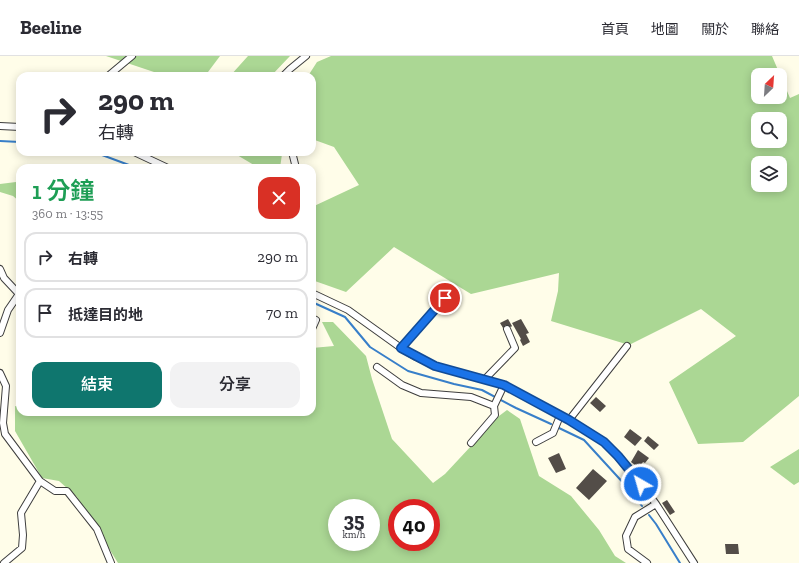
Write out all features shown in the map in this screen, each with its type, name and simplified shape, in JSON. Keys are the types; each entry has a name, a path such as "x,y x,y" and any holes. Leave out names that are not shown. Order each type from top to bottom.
{"street":[{"path":"113,72 132,56"},
{"path":"287,72 306,56"},
{"path":"0,126 16,127"},
{"path":"142,156 160,164"},
{"path":"0,269 4,278 16,291"},
{"path":"316,295 348,310 401,348 435,366 504,385 569,420 604,442 633,473 656,504 694,563"},
{"path":"0,333 8,310 16,298"},
{"path":"401,348 445,298"},
{"path":"485,379 515,348 507,329"},
{"path":"569,420 627,346"},
{"path":"377,367 402,385 421,393 471,397 494,406"},
{"path":"0,373 6,386 3,423 5,434 40,481 55,491 67,491 97,529 112,563"},
{"path":"471,443 495,414 494,406 504,385"},
{"path":"536,442 553,433 560,416"},
{"path":"4,563 22,548 23,536 21,513 40,481"},
{"path":"647,563 628,549 626,536 635,517 656,504"}],"green space":[{"path":"106,56 220,56 208,72 154,72"},
{"path":"248,56 290,56 275,72 234,72"},
{"path":"331,56 772,56 777,68 751,68 751,104 787,104 787,91 790,98 799,94 799,396 743,442 698,444 669,382 736,336 701,309 629,345 551,321 558,291 559,273 471,294 394,247 346,292 316,281 316,205 359,185 334,147 316,140 316,72 311,72 317,62"},
{"path":"239,156 282,156 281,164 252,164"},
{"path":"16,182 16,199 13,196 0,192 0,184"},
{"path":"322,322 333,322 366,356 392,439 433,483 445,474 499,416 507,410 520,419 539,476 571,496 599,530 615,556 626,563 118,563 77,497 59,481 42,478 15,431 15,406 16,416 316,416 316,348 334,346"},
{"path":"799,449 799,482 794,485 770,467"}],"building":[{"path":"447,303 451,306 446,312 442,309"},
{"path":"508,319 512,326 506,325 503,328 500,323"},
{"path":"521,319 529,333 526,334 530,342 523,346 520,340 521,339 512,323"},
{"path":"596,397 606,406 600,412 590,403"},
{"path":"630,429 642,438 635,446 624,437"},
{"path":"648,436 659,445 654,450 644,441"},
{"path":"638,450 649,458 645,463 643,462 639,468 631,462"},
{"path":"559,453 566,469 556,473 548,458"},
{"path":"593,469 607,481 589,500 576,488"},
{"path":"667,500 675,512 670,515 662,503"},
{"path":"725,544 738,544 739,554 726,554"}],"waterway":[{"path":"0,141 16,142"},
{"path":"105,156 126,164"},
{"path":"316,304 345,317 370,347 408,371 482,390 551,424"},
{"path":"559,428 584,440 627,487 642,506"},
{"path":"649,515 680,563"}],"route":[{"path":"445,298 401,348 435,366 504,385 569,420 604,442 633,473 641,484"}]}
